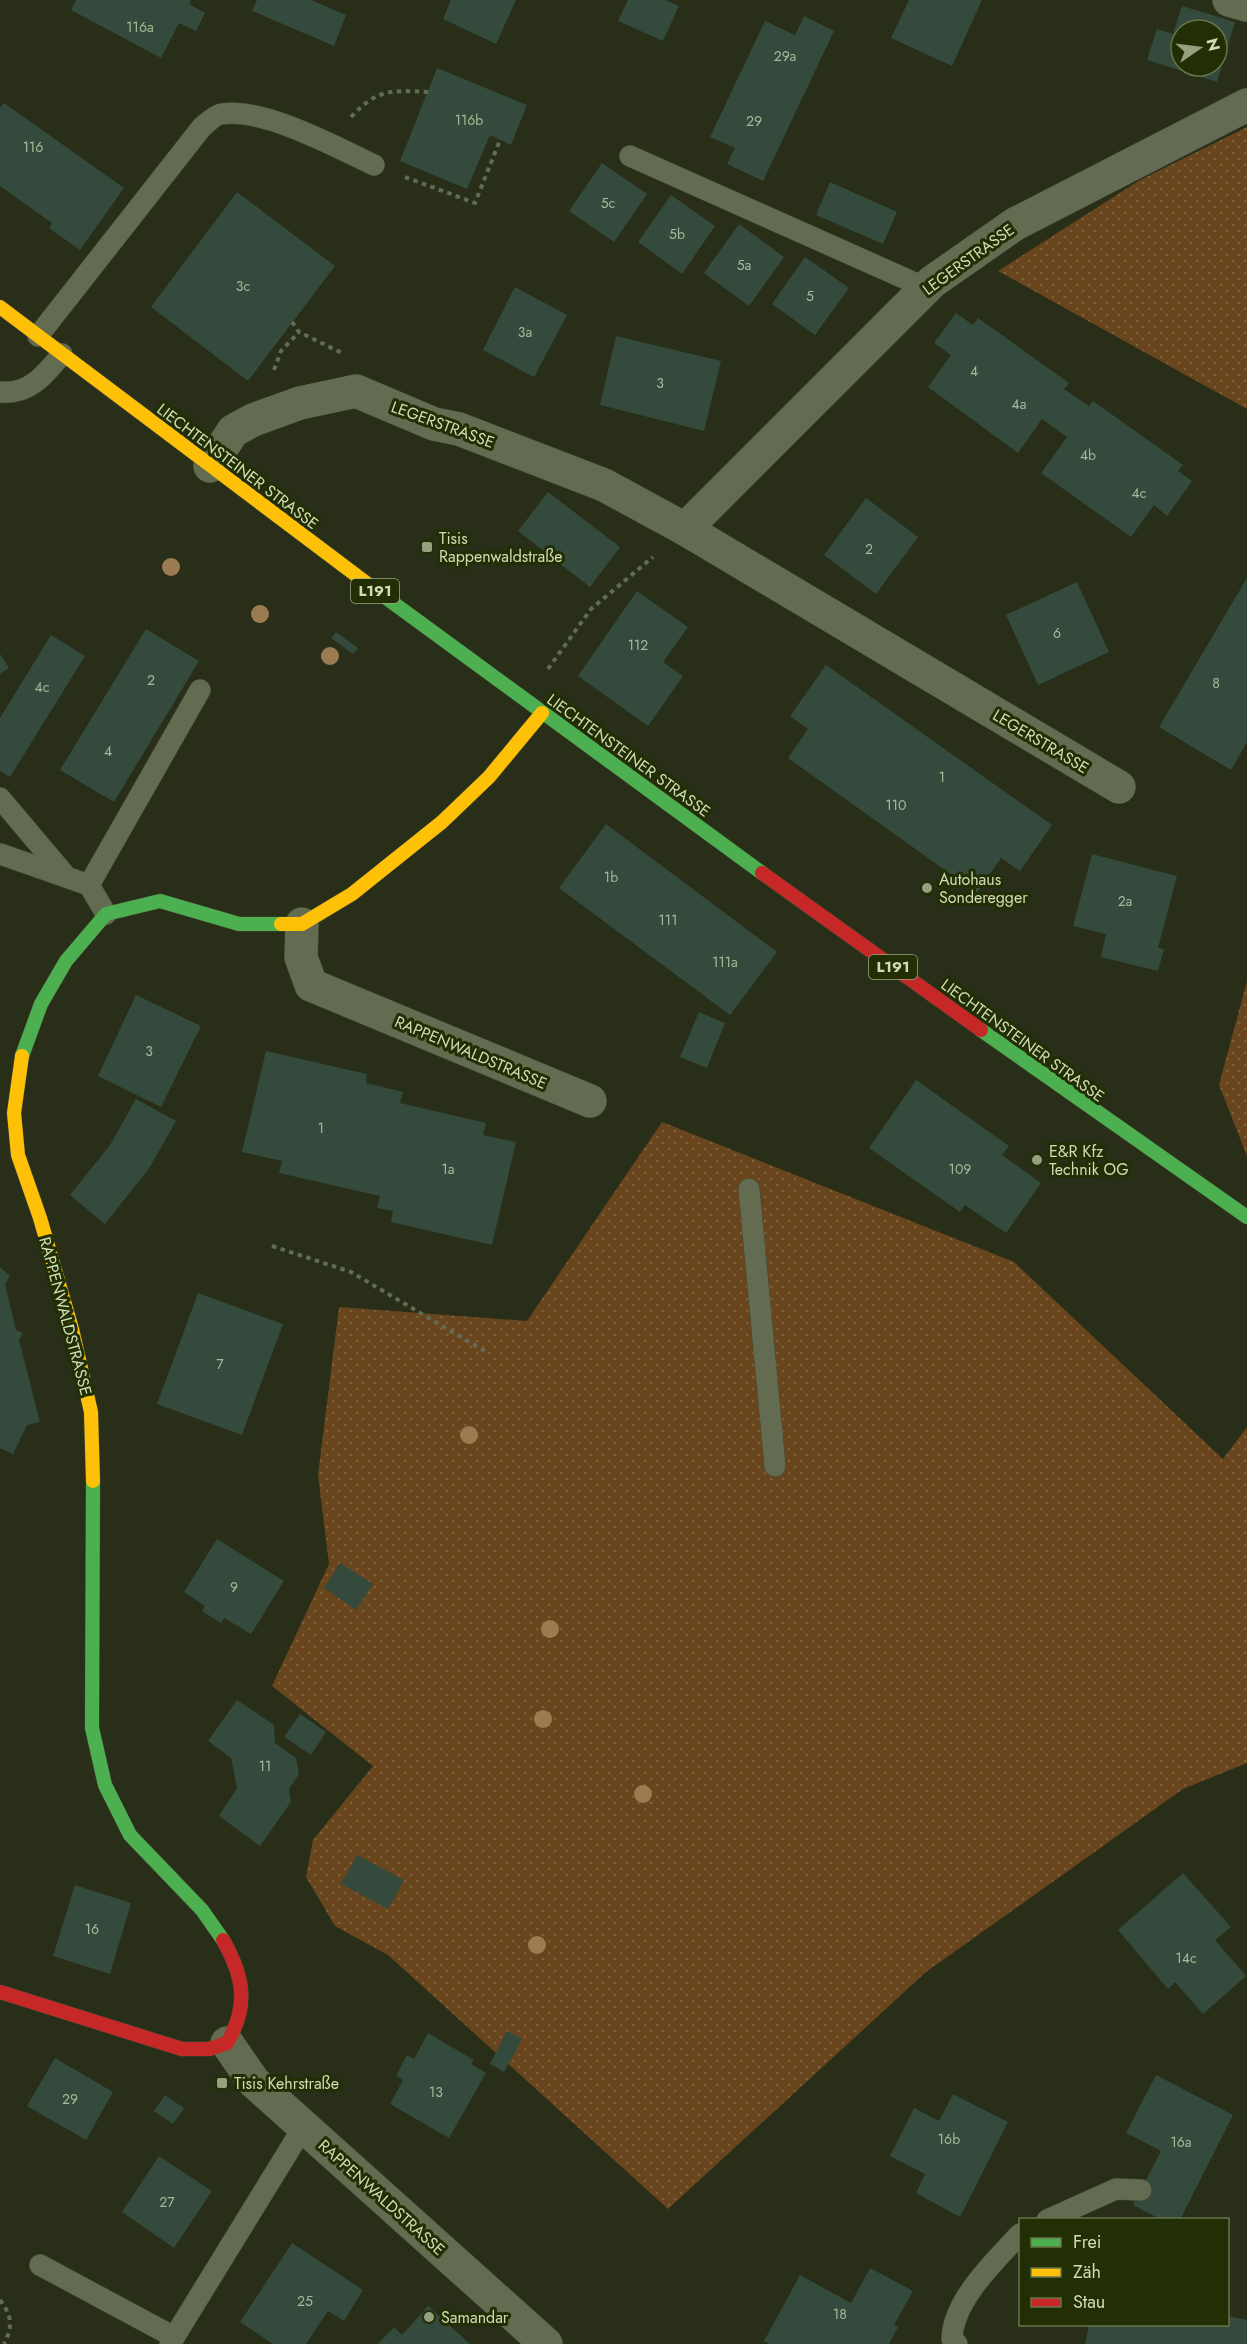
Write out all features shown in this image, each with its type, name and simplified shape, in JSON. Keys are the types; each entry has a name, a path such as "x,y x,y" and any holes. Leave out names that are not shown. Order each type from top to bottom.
{"street":[{"path":"1229,0 1247,4"},
{"name":"LEGERSTRASSE","path":"685,529 926,288 1015,224 1247,105"},
{"name":"LIECHTENSTEINER STRASSE","path":"0,308 386,600 833,925 1247,1217"},
{"name":"LEGERSTRASSE","path":"210,466 233,431 252,420 300,404 356,391 434,424 459,429 604,485 685,529 1119,787"},
{"path":"106,914 160,901 239,924 302,924 352,894 442,822 489,777 542,713"},
{"name":"RAPPENWALDSTRASSE","path":"106,914 66,961 41,1004 9,1087 14,1113 9,1152 40,1218 69,1319 91,1412 92,1728 105,1785 130,1835 202,1910 225,1942 239,1979 243,2002 239,2023 227,2043 254,2082 546,2344"},
{"name":"RAPPENWALDSTRASSE","path":"302,924 301,957 311,985 590,1101"},
{"path":"0,1992 182,2049 209,2049 227,2043"}],"lane":[{"path":"38,336 202,127 220,114 262,117 374,165"},
{"path":"630,156 926,288"},
{"path":"0,392 39,383 62,354"},
{"path":"89,885 200,690"},
{"path":"0,798 67,877"},
{"path":"0,854 89,885 106,914"},
{"path":"749,1189 775,1466"},
{"path":"40,2265 172,2341 304,2126"},
{"path":"1051,2218 1116,2189 1141,2190"},
{"path":"957,2344 952,2339 953,2322 983,2273 1019,2235"}],"path":[{"path":"336,147 346,122 366,100 390,90 428,92"},
{"path":"374,165 475,203 500,140"},
{"path":"292,322 299,332 351,358"},
{"path":"548,669 591,609 685,529"},
{"path":"272,1246 351,1272 488,1353"},
{"path":"0,2300 10,2314 11,2330 4,2344"}],"shaded area":[{"path":"1247,127 1247,409 998,271 1140,180"},
{"path":"1247,981 1247,1156 1219,1085"},
{"path":"662,1122 1014,1262 1223,1459 1247,1427 1247,1763 1183,1789 926,1972 668,2209 388,1955 335,1926 306,1877 313,1840 373,1766 272,1686 329,1564 318,1475 339,1307 527,1321"}],"building":[{"path":"76,0 191,0 189,4 205,13 196,31 179,23 161,58 71,10"},
{"path":"257,0 311,0 346,15 334,46 252,11"},
{"path":"451,0 516,0 496,44 443,19"},
{"path":"628,0 665,0 679,6 663,41 618,21"},
{"path":"909,0 982,0 952,66 891,38"},
{"path":"1182,6 1222,18 1178,18"},
{"path":"804,16 834,31 763,181 727,164 735,148 710,137 765,21 795,35"},
{"path":"1229,20 1235,22 1229,42"},
{"path":"1157,29 1169,33 1169,67 1147,60"},
{"path":"437,68 527,105 511,145 490,135 467,189 400,161"},
{"path":"1204,78 1218,78 1217,82"},
{"path":"4,103 124,188 80,250 49,228 52,223 0,186 0,108"},
{"path":"602,163 647,194 614,242 569,211"},
{"path":"830,182 897,212 883,244 816,215"},
{"path":"237,192 335,266 248,381 151,307"},
{"path":"671,195 715,226 682,274 638,242"},
{"path":"739,224 784,257 749,306 704,273"},
{"path":"805,257 849,288 815,335 772,304"},
{"path":"515,287 567,315 534,377 483,350"},
{"path":"956,313 973,325 978,318 1069,383 1064,389 1089,406 1093,401 1183,465 1178,471 1192,481 1167,516 1154,505 1131,537 1041,473 1067,437 1042,419 1018,453 928,387 951,355 934,343"},
{"path":"616,336 721,361 704,431 600,405"},
{"path":"548,492 620,547 590,587 518,531"},
{"path":"866,498 918,537 876,594 824,555"},
{"path":"1247,578 1247,742 1231,770 1159,727"},
{"path":"1077,582 1109,652 1038,685 1006,615"},
{"path":"637,591 688,627 663,662 683,676 648,726 578,676"},
{"path":"146,629 199,661 114,802 60,770"},
{"path":"336,632 358,648 353,654 331,638"},
{"path":"51,635 85,656 10,777 0,771 0,718"},
{"path":"0,654 9,668 0,674"},
{"path":"826,665 1052,825 1020,871 1001,858 977,893 788,758 808,729 790,716"},
{"path":"606,824 777,952 730,1015 559,888"},
{"path":"1092,854 1177,876 1158,948 1164,949 1158,971 1101,957 1106,934 1073,926"},
{"path":"136,995 201,1026 161,1107 98,1076"},
{"path":"699,1012 725,1023 707,1068 680,1057"},
{"path":"266,1051 367,1074 366,1083 403,1092 400,1103 486,1123 483,1135 516,1142 492,1245 391,1222 393,1211 377,1208 380,1196 279,1173 282,1161 242,1152"},
{"path":"916,1080 1009,1146 1002,1155 1041,1183 1006,1233 965,1205 960,1212 869,1148"},
{"path":"136,1099 176,1121 150,1167 105,1224 70,1195 110,1145"},
{"path":"0,1267 10,1276 5,1284 16,1330 23,1333 19,1340 40,1422 27,1425 13,1454 0,1448"},
{"path":"198,1293 283,1324 242,1435 157,1404"},
{"path":"217,1539 284,1581 251,1634 224,1618 221,1623 202,1611 205,1606 184,1592"},
{"path":"340,1563 373,1584 356,1610 324,1588"},
{"path":"237,1700 274,1725 275,1743 296,1758 299,1774 289,1789 291,1802 260,1846 219,1816 237,1788 231,1758 208,1741"},
{"path":"300,1714 326,1732 311,1755 284,1737"},
{"path":"357,1855 404,1880 388,1909 341,1884"},
{"path":"1183,1873 1231,1927 1215,1940 1246,1976 1203,2014 1175,1982 1168,1989 1118,1930"},
{"path":"75,1885 131,1903 110,1974 53,1956"},
{"path":"507,2031 522,2039 504,2072 490,2064"},
{"path":"428,2033 474,2060 471,2064 486,2073 449,2138 390,2104 403,2080 396,2076 407,2055 414,2059"},
{"path":"55,2058 113,2092 86,2140 27,2106"},
{"path":"1156,2075 1233,2115 1181,2218 1158,2218 1133,2205 1161,2151 1126,2133"},
{"path":"953,2094 1008,2122 960,2217 916,2193 925,2174 890,2156 914,2108 939,2121"},
{"path":"165,2095 184,2108 173,2124 154,2111"},
{"path":"159,2156 212,2191 174,2248 122,2212"},
{"path":"292,2243 363,2290 344,2321 328,2311 306,2344 273,2344 240,2322"},
{"path":"870,2268 913,2291 894,2325 898,2327 889,2344 769,2344 764,2341 800,2275 851,2303"},
{"name":"Samandar","path":"428,2306 470,2344 378,2344 394,2327 402,2335"},
{"path":"1229,2316 1247,2320 1247,2344 1085,2344 1089,2326 1229,2326"}],"traffic: fast":[{"path":"381,594 762,873"},
{"path":"22,1056 41,1004 66,961 106,914 160,901 239,924 281,924"},
{"path":"981,1030 1247,1217"},
{"path":"93,1481 92,1728 105,1785 130,1835 202,1910 223,1940"}],"traffic: slow":[{"path":"0,307 381,594"},
{"path":"281,924 302,924 352,894 442,822 489,777 542,713"},
{"path":"22,1056 14,1113 18,1155 40,1218 72,1329 91,1412 93,1481"}],"traffic: jam":[{"path":"762,873 981,1030"},
{"path":"0,1992 182,2049 209,2049 227,2043 239,2016 241,2004 236,1966 223,1940"}],"place":[{"name":"Tisis Rappenwaldstraße","path":"427,547"},
{"name":"Autohaus Sonderegger","path":"927,888"},
{"name":"E&R Kfz Technik OG","path":"1037,1160"},
{"name":"Tisis Kehrstraße","path":"222,2083"},
{"name":"Samandar","path":"429,2317"}]}
